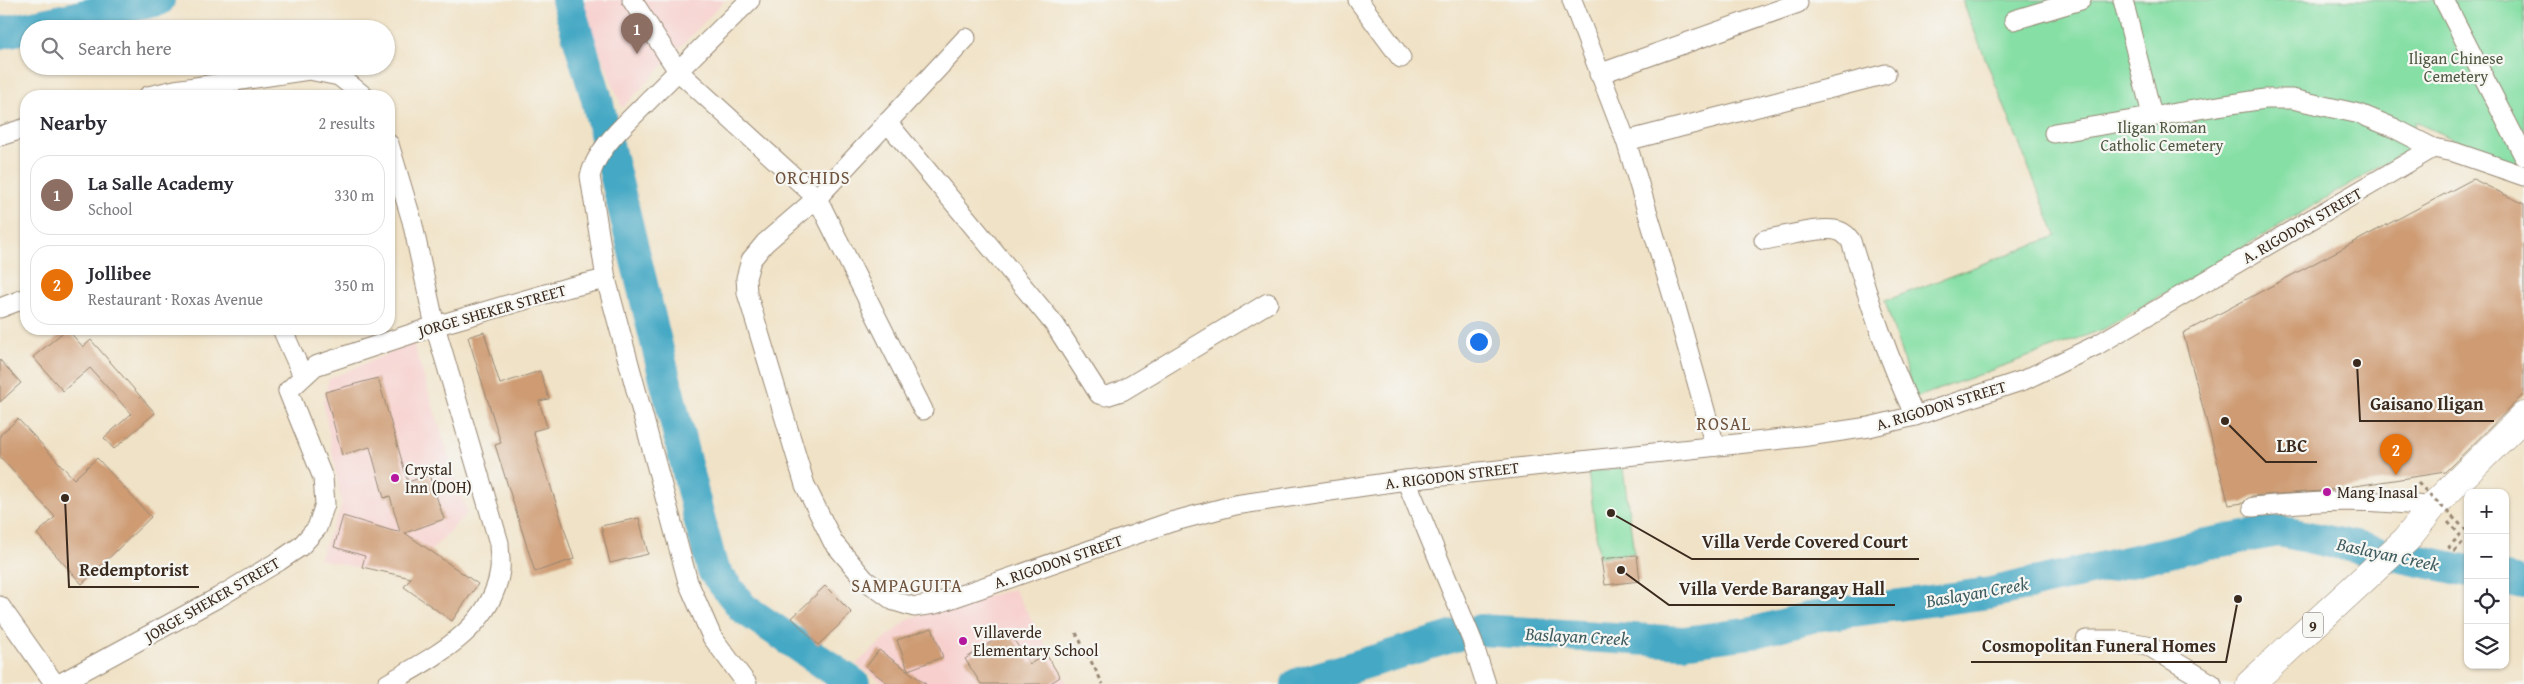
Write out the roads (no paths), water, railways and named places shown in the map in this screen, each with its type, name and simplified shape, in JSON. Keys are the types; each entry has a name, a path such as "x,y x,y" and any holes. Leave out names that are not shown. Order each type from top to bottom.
{"highway":[{"name":"9","path":"2250,684 2436,511 2524,416"},
{"path":"2436,511 2524,436"}],"street":[{"path":"632,0 678,71 817,198 923,410"},
{"path":"747,684 712,637 688,582 668,514 606,279 590,176 593,164 601,151 750,0"},
{"path":"1358,0 1401,58"},
{"path":"1572,0 1626,141 1674,300 1714,446"},
{"path":"2014,20 2081,0"},
{"path":"2123,0 2152,115"},
{"path":"2444,0 2524,156"},
{"path":"1599,74 1798,3"},
{"name":"A. RIGODON STREET","path":"966,38 817,198 765,243 751,260 746,278 747,293 805,485 833,542 865,580 894,601 914,607 935,604 1171,522 1236,505 1406,480 1869,427 1915,416 2024,380 2097,345 2433,148"},
{"path":"1626,141 1886,74"},
{"path":"175,90 276,75"},
{"path":"334,75 339,76 356,90"},
{"path":"2054,133 2152,115 2265,99 2292,99 2360,114 2394,128 2433,148 2454,152 2524,176"},
{"path":"887,122 1055,325 1099,394 1106,396 1122,391 1268,303"},
{"path":"0,136 20,130"},
{"path":"387,684 430,659 469,631 490,604 500,570 499,543 435,326 412,221 395,164"},
{"path":"1764,240 1826,230 1837,230 1845,234 1851,241 1878,328 1915,416"},
{"name":"JORGE SHEKER STREET","path":"57,684 257,575 301,546 317,528 325,504 323,478 288,391 315,366 435,326 566,288 606,279"},
{"path":"0,308 20,300"},
{"path":"285,335 303,376"},
{"path":"1406,480 1472,640 1486,684"},
{"path":"2253,507 2323,500 2380,501 2436,511"},
{"path":"0,606 57,684"},
{"path":"2086,640 2116,640 2147,645 2212,684"}],"waterway":[{"path":"63,20 159,0"},
{"path":"567,0 596,96 713,570 743,608 854,684"},
{"path":"0,33 20,29"},
{"name":"Baslayan Creek","path":"1480,630 1683,642 1752,633 1815,616 1990,593 2200,545 2279,531 2464,570"},
{"name":"Baslayan Creek","path":"2509,580 2524,583"},
{"name":"Baslayan Creek","path":"1297,684 1458,635"}],"place":[{"name":"La Salle Academy","path":"637,54"},
{"name":"Gaisano Iligan","path":"2357,363"},
{"name":"LBC","path":"2225,421"},
{"name":"Jollibee","path":"2396,475"},
{"name":"Crystal Inn (DOH)","path":"395,478"},
{"name":"Mang Inasal","path":"2327,492"},
{"name":"Redemptorist","path":"65,498"},
{"name":"Villa Verde Covered Court","path":"1611,513"},
{"name":"Villa Verde Barangay Hall","path":"1621,570"},
{"name":"Cosmopolitan Funeral Homes","path":"2238,599"},
{"name":"Villaverde Elementary School","path":"963,641"}],"district":[{"name":"ORCHIDS","path":"813,177"},
{"name":"ROSAL","path":"1724,423"},
{"name":"SAMPAGUITA","path":"907,585"}],"park label":[{"name":"Iligan Chinese Cemetery","path":"2456,67"},
{"name":"Iligan Roman Catholic Cemetery","path":"2162,136"}]}
